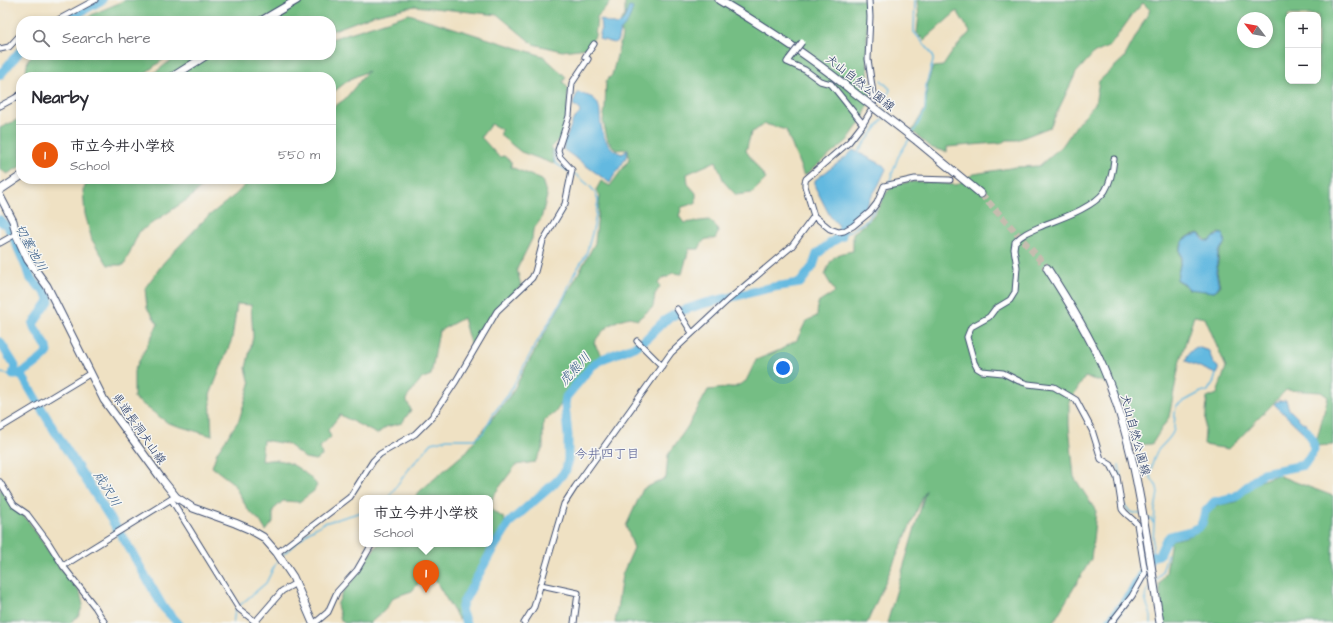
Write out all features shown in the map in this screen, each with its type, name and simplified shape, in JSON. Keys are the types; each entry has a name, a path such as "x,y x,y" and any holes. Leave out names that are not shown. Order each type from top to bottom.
{"main road":[{"path":"270,16 297,0"},
{"name":"犬山自然公園線","path":"719,0 751,18 793,47 917,141 981,194"},
{"path":"180,72 199,60"},
{"path":"0,190 16,179"},
{"name":"県道長洞犬山線","path":"0,196 13,221 13,236 52,295 107,404 173,498 193,508 235,523 260,534 279,556 296,583 314,623"},
{"name":"犬山自然公園線","path":"1047,268 1092,344 1103,367 1122,421 1140,497 1160,623"}],"street":[{"path":"65,16 95,0"},
{"path":"870,0 868,59 874,100 872,109 849,142 811,174 805,182 814,216 830,229 841,232 861,221 870,212 877,203 885,186 914,180 950,180"},
{"path":"0,49 9,47 16,39"},
{"path":"802,42 787,62 805,70 820,81 831,84 863,124"},
{"path":"279,556 350,497 373,461 380,454 415,434 432,417 456,381 497,311 532,278 543,241 565,204 572,170 560,157 558,150 569,116 572,83 588,59 585,57 594,44"},
{"path":"0,106 16,97"},
{"path":"1111,623 1132,596 1145,573 1137,524 1133,518 1125,514 1122,509 1117,477 1111,465 1101,459 1092,430 1076,400 1054,387 1028,384 1003,373 982,371 977,368 974,362 967,337 971,328 989,317 995,309 1010,300 1014,292 1017,267 1014,248 1015,242 1023,234 1079,210 1097,199 1109,184 1114,158"},
{"path":"524,623 534,607 564,504 575,487 672,353 730,298 792,246 814,216"},
{"path":"0,243 13,236"},
{"path":"677,309 692,333"},
{"path":"637,341 662,366"},
{"path":"0,428 91,373"},
{"path":"0,482 14,504 27,514 48,542 63,566 86,594 105,623"},
{"path":"63,566 173,498 237,607 257,622 282,591 296,583"},
{"path":"314,623 328,612 337,592 357,570 370,547"},
{"path":"541,585 578,594 574,623"}],"green space":[{"path":"126,0 612,0 597,17 595,36 587,48 562,51 533,44 498,15 415,6 374,15 336,29 336,16 90,16"},
{"path":"625,0 867,0 867,60 871,97 863,118 847,141 804,176 786,130 765,124 751,133 746,151 766,179 752,193 736,195 724,182 716,161 687,174 688,184 696,193 696,203 682,207 679,216 684,223 709,220 717,227 718,233 715,239 704,240 699,249 689,249 682,274 672,273 668,277 664,277 658,283 660,287 655,294 653,307 637,320 631,317 625,318 614,322 601,333 594,343 602,357 592,364 569,391 555,413 545,420 543,424 543,448 535,462 516,465 493,496 417,495 467,451 512,393 595,243 600,196 596,190 601,181 610,186 629,160 628,149 616,150 608,141 603,121 606,81 612,75 622,36 620,23 625,15"},
{"path":"917,0 1333,0 1333,445 1315,446 1328,397 1321,392 1286,390 1229,449 1204,445 1207,398 1217,394 1226,367 1205,318 1194,316 1180,360 1169,417 1152,444 1134,445 1132,417 1107,383 1085,377 1069,402 1069,425 1074,477 1096,511 1091,559 1053,623 887,623 926,490 867,623 615,623 622,575 634,548 626,526 643,489 666,478 668,455 688,426 708,390 735,387 746,381 756,360 780,350 797,340 806,321 817,316 818,303 835,292 825,275 831,260 841,253 853,251 853,233 871,218 890,189 896,185 912,182 932,182 956,185 974,174 1016,167 1039,166 1063,145 1078,123 1095,104 1099,81 1124,58 1150,10 1143,3 1133,14 1110,46 1093,54 1076,73 1050,127 1017,140 1006,140 1000,144 996,143 947,147 947,152 932,148 912,131 925,109 928,82 933,67 943,66 953,51 970,32 957,11 924,40 917,33 919,15","holes":["1199,233 1206,240 1210,241 1218,233 1223,234 1225,244 1219,252 1217,272 1220,286 1215,292 1188,289 1184,284 1177,280 1181,257 1179,250 1183,240 1191,235"]},
{"path":"409,14 543,56 566,77 563,82 568,88 567,115 561,137 551,147 554,164 521,152 501,136 501,129 491,124 481,137 499,157 504,156 511,162 511,167 542,180 547,196 541,219 533,230 532,239 517,269 521,286 495,310 471,347 463,318 439,331 431,375 421,379 406,399 411,410 402,423 386,427 377,434 340,415 328,430 331,437 320,447 322,456 315,460 305,458 287,444 263,440 261,461 275,460 294,465 317,485 314,491 299,502 283,501 273,510 273,522 266,531 260,521 248,510 233,483 212,467 217,452 239,420 250,384 246,368 253,337 251,305 237,304 232,339 210,395 212,436 168,423 134,398 134,371 158,324 147,308 145,288 164,262 206,218 235,195 246,184 336,184 336,105 345,99 368,71 350,79 336,90 336,72 156,72 171,60 336,60 336,37"},
{"path":"28,60 162,60 147,72 26,71"},
{"path":"16,120 16,169 7,174 0,169 0,128"},
{"path":"86,184 205,184 191,197 139,232 124,265 108,265 92,240 85,214 83,190"},
{"path":"1277,475 1333,496 1333,623 1164,623 1159,585 1166,573 1171,540 1190,536 1201,526 1206,514 1219,505 1236,502 1252,484"},
{"path":"0,488 11,506 27,519 60,568 80,592 83,605 79,615 70,623 0,623"},
{"path":"493,511 504,518 506,526 493,546"},
{"path":"376,547 493,547 460,604 459,620 429,570 412,591 394,597 384,611 370,623 344,623 341,620 337,605 343,592 360,572"}],"water":[{"path":"629,7 633,8 628,22 620,31 617,42 613,43 601,40 599,38 601,30 600,19 618,25 624,20"},
{"path":"578,92 593,98 598,104 602,130 607,143 614,150 622,154 628,150 623,163 610,183 563,149 564,145 561,143 563,138 566,139 573,120 580,113 579,108 573,105"},
{"path":"853,150 883,165 886,169 861,215 840,229 840,227 830,216 815,187 815,180"},
{"path":"1199,234 1205,241 1210,241 1219,234 1223,234 1225,243 1218,252 1216,272 1219,286 1214,292 1189,289 1185,284 1177,279 1182,257 1180,250 1184,240"},
{"path":"1197,347 1209,351 1213,363 1218,367 1218,373 1216,374 1186,361 1190,352"},
{"path":"1286,400 1289,409 1302,422 1306,423 1308,429 1305,434 1274,404 1278,401"}],"waterway":[{"path":"73,16 102,0"},
{"path":"912,135 925,111 926,85 933,61 933,56 930,51 914,32 915,0"},
{"path":"0,75 16,56"},
{"path":"881,80 890,89 884,111"},
{"path":"858,152 883,119"},
{"path":"889,183 898,157 910,138"},
{"path":"554,150 555,163 568,171"},
{"path":"390,495 408,470 432,443 447,439 475,439 483,433 493,414 508,395 564,297 574,274 586,255 594,226 598,201 592,189 586,182 575,174"},
{"path":"880,201 887,187"},
{"path":"842,236 866,221 876,208"},
{"name":"切塞池川","path":"0,220 7,226 13,236 31,279 48,295 49,301 33,324 47,347 48,352 33,365 16,375"},
{"name":"虎熊川","path":"466,623 461,610 463,603 491,552 510,522 557,481 566,470 568,460 568,436 565,405 566,397 592,366 602,359 636,346 645,340 664,321 681,311 702,304 774,287 800,283 813,266 817,254 833,241 842,236 842,229"},
{"path":"0,342 15,366 13,375"},
{"path":"0,373 13,375"},
{"name":"成沢川","path":"13,375 21,374 54,430 127,544 163,607 178,623"},
{"path":"1152,554 1155,510 1158,493 1157,487 1150,476 1154,458 1173,432 1177,405 1203,391 1207,392 1214,381 1216,374"},
{"path":"1148,563 1151,557 1159,555 1165,542 1170,536 1199,527 1202,523 1205,512 1214,502 1235,497 1263,473 1304,465 1314,450 1313,440 1307,431"},
{"path":"1119,465 1124,504 1130,512 1140,514"},
{"path":"281,556 310,531 324,523 359,513"},
{"path":"1145,516 1151,519 1154,524"},
{"path":"1156,581 1162,572 1167,555"},
{"path":"239,606 266,583 278,559"},
{"path":"1108,623 1131,593 1142,573"},
{"path":"1151,586 1147,591 1145,600 1150,612 1151,623"},
{"path":"233,623 235,611 237,609"}],"tunnel":[{"path":"981,194 1047,268"}],"place":[{"name":"市立今井小学校","path":"426,593"}],"district":[{"name":"今井四丁目","path":"607,454"}]}
